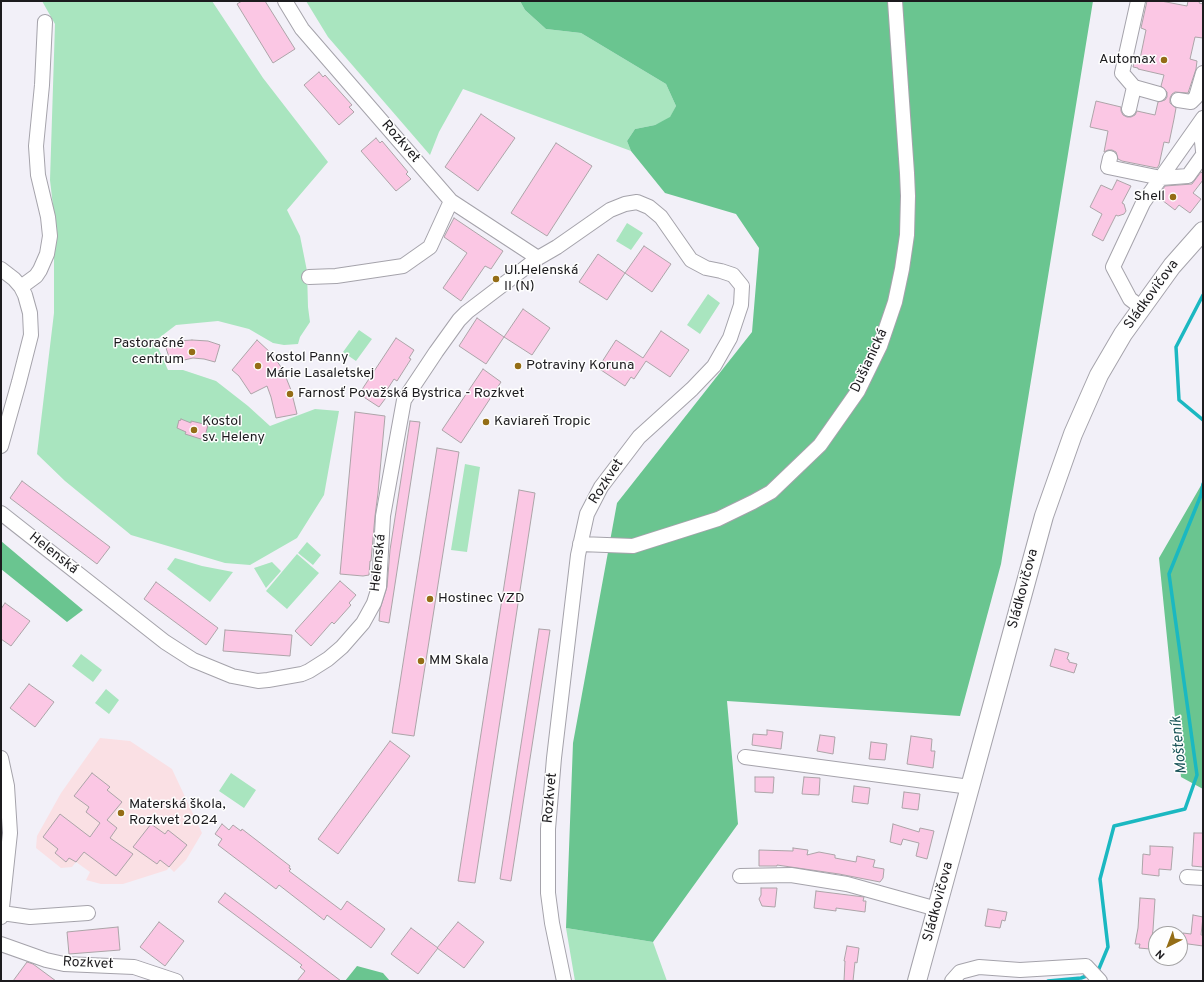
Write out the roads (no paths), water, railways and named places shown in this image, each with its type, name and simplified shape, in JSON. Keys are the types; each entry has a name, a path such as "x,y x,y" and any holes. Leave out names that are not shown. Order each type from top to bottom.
{"main road":[{"name":"Sládkovičova","path":"917,981 1042,524 1054,484 1081,413 1099,375 1123,334 1172,266 1203,231"}],"street":[{"name":"Rozkvet","path":"285,1 302,29 451,201 538,258"},
{"name":"Dušianická","path":"580,544 633,546 718,519 753,502 771,492 820,445 858,391 880,346 895,302 907,235 907,173 895,1"},
{"path":"1138,1 1122,73 1134,87 1159,94"},
{"path":"21,287 36,276 40,270 47,254 50,236 48,217 38,175 36,146 42,85 45,22"},
{"path":"1178,100 1191,102 1196,97 1203,73"},
{"path":"1129,109 1134,87"},
{"path":"1202,121 1203,151"},
{"path":"1142,308 1130,299 1113,267 1143,203 1202,121"},
{"path":"1110,158 1108,167 1161,178 1188,176 1203,155"},
{"path":"309,277 336,276 403,266 430,247 451,201"},
{"name":"Rozkvet","path":"551,251 610,210 625,204 637,202 649,207 661,217 691,260 706,268 733,275 742,286 741,305 730,338 714,366 692,389 639,437 601,487 587,514 580,544 554,758 548,830 548,893 552,923 564,981"},
{"name":"Helenská","path":"1,513 159,637 193,660 232,676 258,681 302,674 309,671 342,647 363,623 374,603 379,587 383,516 404,400 459,320 467,312 538,258 551,251"},
{"path":"1,269 14,279 21,287 25,295 30,313 31,335 20,382 1,446"},
{"path":"1,758 7,786 10,833 1,915 30,917 88,913"},
{"path":"745,758 970,786"},
{"path":"740,876 791,875 847,884 937,909"},
{"path":"1187,876 1203,878"},
{"name":"Rozkvet","path":"1,944 46,960 64,964 134,967 176,981"},
{"path":"952,981 960,972 979,967 1018,976 1086,966 1100,981"}],"waterway":[{"name":"Mošteník","path":"1203,295 1176,347 1179,400 1203,420"},
{"name":"Mošteník","path":"1096,972 1098,971 1108,947 1100,879 1114,826 1185,809 1197,775 1169,574 1201,495 1203,484"},
{"name":"Mošteník","path":"1048,981 1081,978 1089,975"}],"place":[{"name":"Automax","path":"1164,60"},
{"name":"Shell","path":"1173,197"},
{"name":"Ul.Helenská II (N)","path":"496,279"},
{"name":"Pastoračné centrum","path":"192,352"},
{"name":"Kostol Panny Márie Lasaletskej","path":"258,366"},
{"name":"Potraviny Koruna","path":"518,366"},
{"name":"Farnosť Považská Bystrica - Rozkvet","path":"290,394"},
{"name":"Kaviareň Tropic","path":"486,422"},
{"name":"Kostol sv. Heleny","path":"194,430"},
{"name":"Hostinec VZD","path":"430,599"},
{"name":"MM Skala","path":"421,661"},
{"name":"Materská škola, Rozkvet 2024","path":"121,813"}]}
